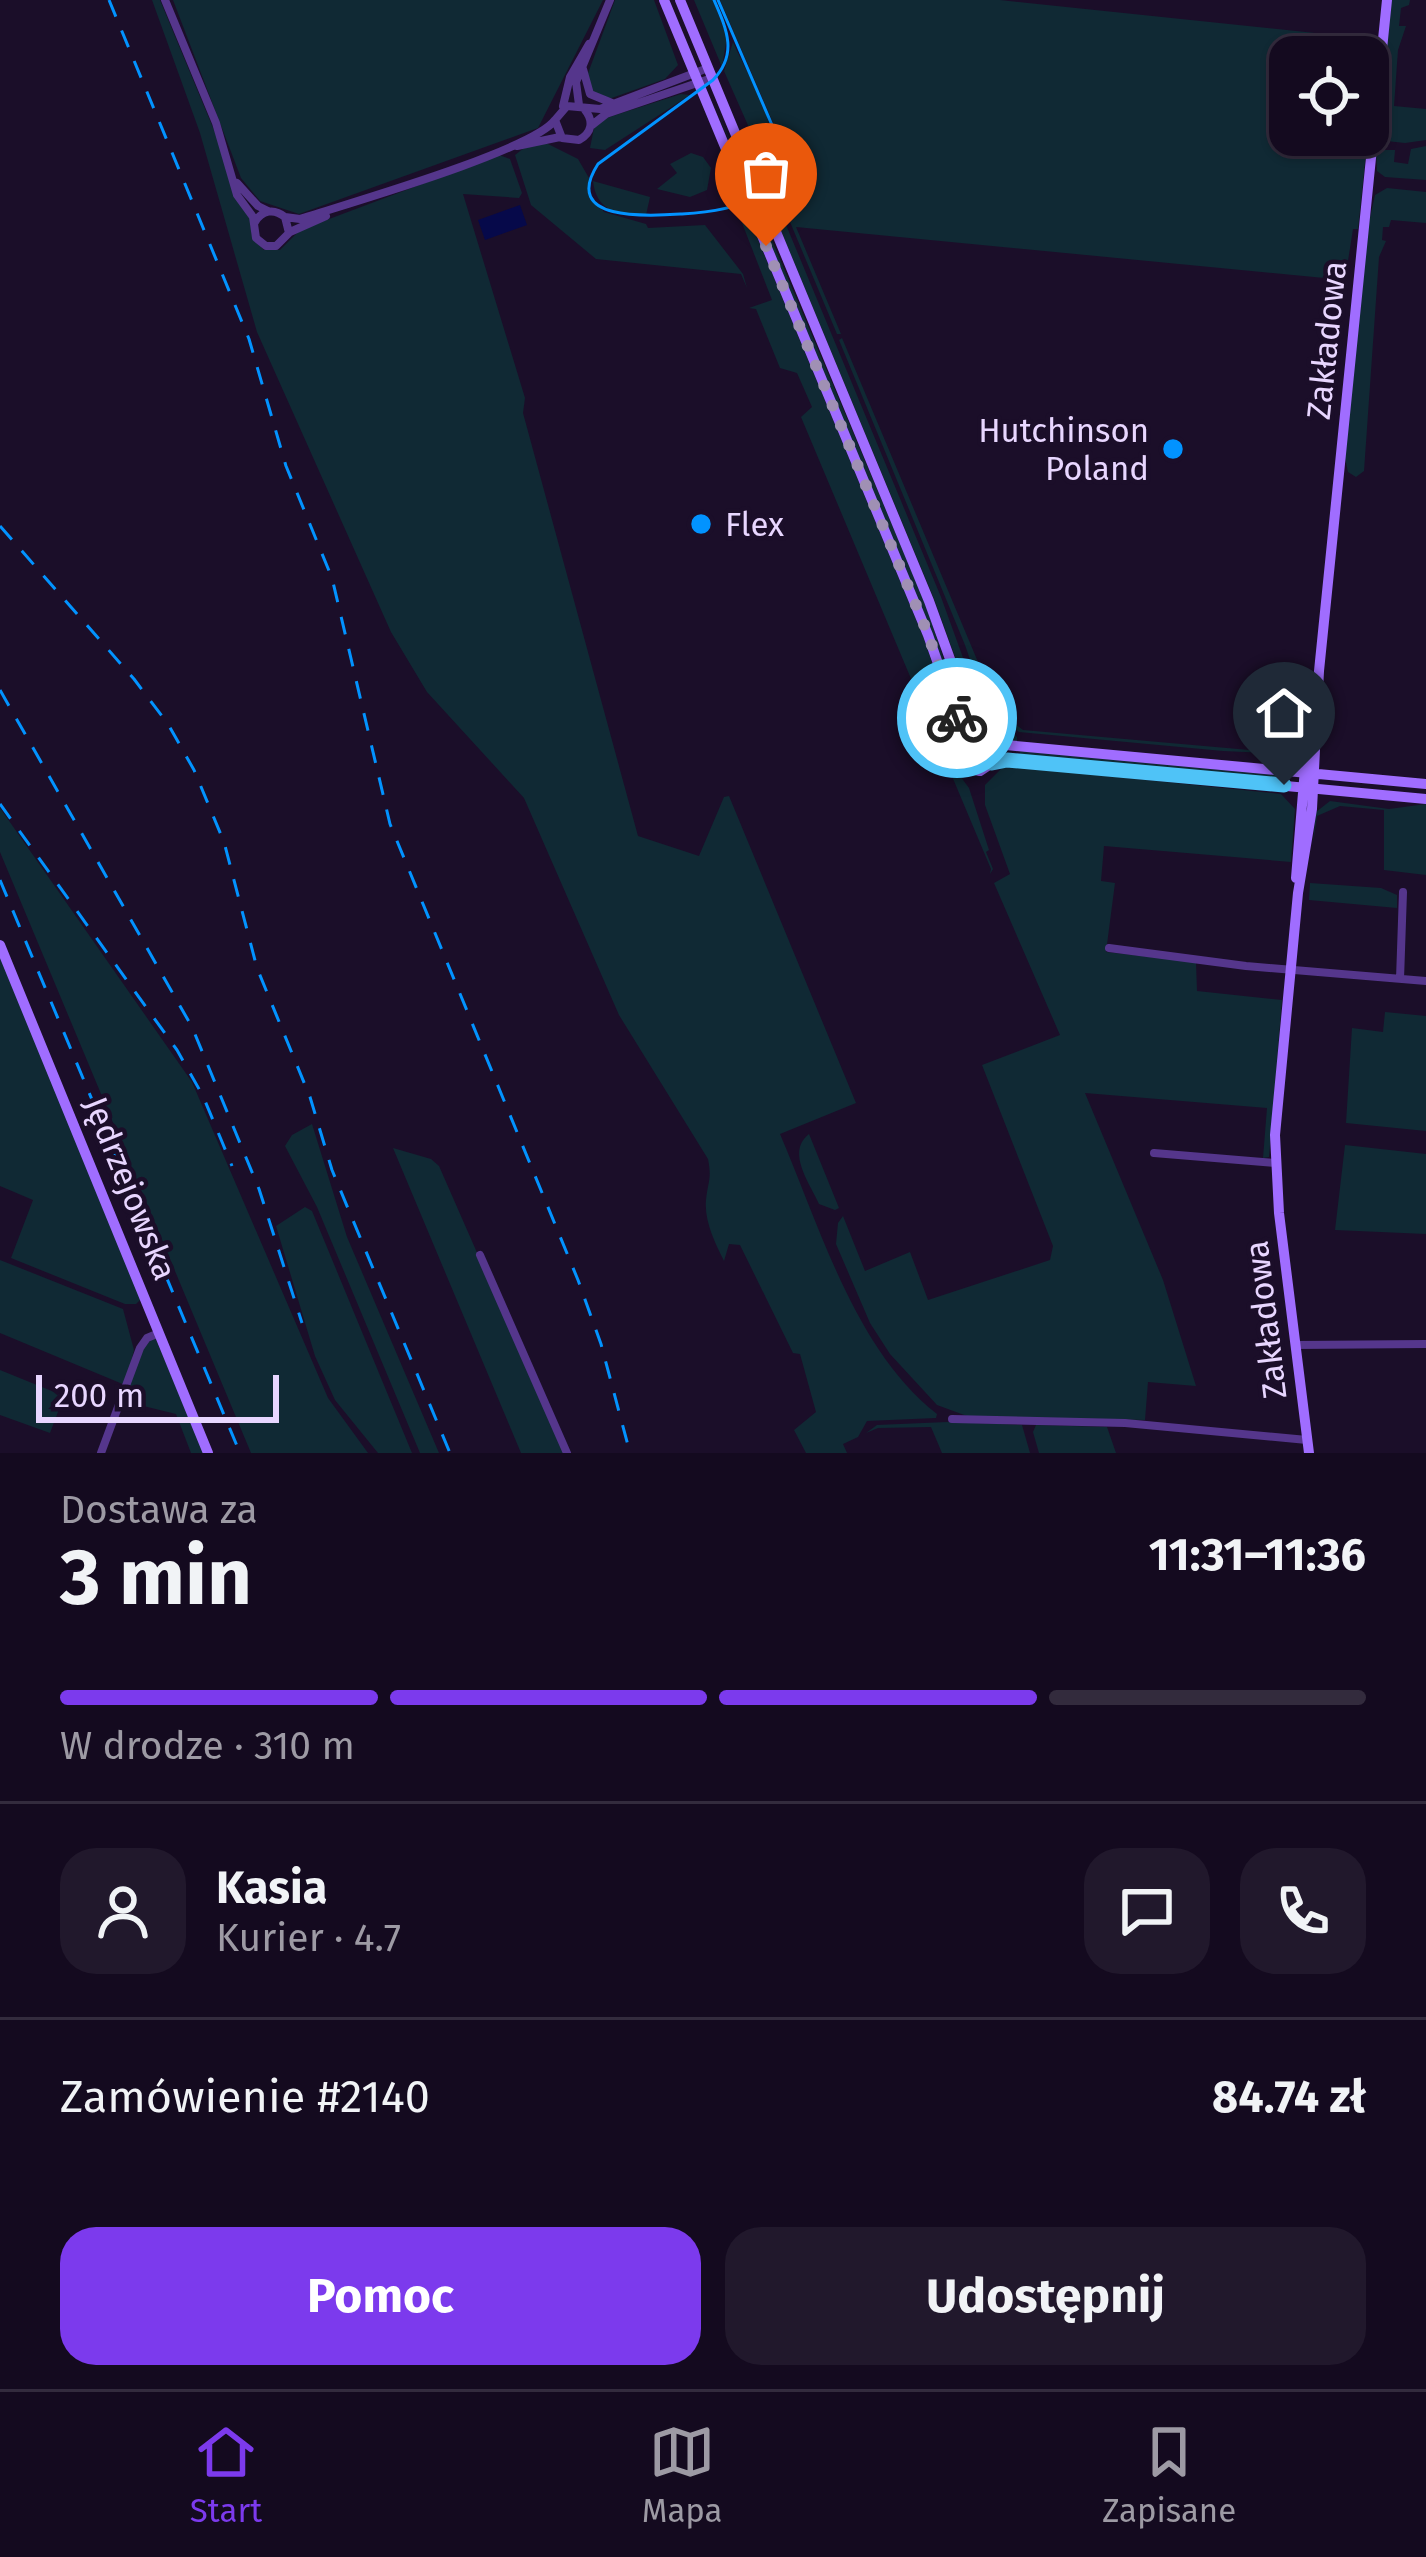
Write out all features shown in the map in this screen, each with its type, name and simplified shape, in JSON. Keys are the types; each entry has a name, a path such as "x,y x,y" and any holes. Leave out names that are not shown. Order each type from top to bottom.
{"street":[{"path":"165,0 216,123 237,195 255,222 256,238 266,246 282,244 289,233 345,207 543,131 561,109 572,71 593,38"},
{"path":"591,126 575,88 610,0"},
{"path":"664,0 928,634 958,721 954,754 964,769 980,771 1007,760 1426,799"},
{"path":"680,0 979,729 1006,746 1426,784"},
{"name":"Zakładowa","path":"1308,1446 1275,1163 1308,788 1310,710 1318,685 1387,0"},
{"path":"583,66 590,94 613,103"},
{"path":"503,149 562,138 579,140 605,114 710,73"},
{"path":"561,109 601,109 696,78"},
{"path":"555,120 562,138"},
{"path":"233,177 258,206 285,217 300,219 345,207"},
{"path":"255,222 268,211"},
{"path":"285,217 289,233"},
{"path":"959,736 979,729"},
{"path":"992,763 994,741"},
{"path":"1400,979 1402,892"},
{"name":"Jędrzejowska","path":"0,945 208,1453"},
{"path":"1109,948 1426,981"},
{"path":"1154,1153 1275,1163"},
{"path":"480,1255 567,1453"},
{"path":"101,1453 140,1348 160,1332"},
{"path":"1294,1345 1426,1344"},
{"path":"952,1419 1125,1423 1308,1446"}],"shaded area":[{"path":"152,0 160,0 250,217 252,237 264,250 280,250 300,230 499,155 510,159 522,193 519,198 463,194 525,398 523,413 638,836 699,856 724,797 729,796 856,1103 780,1134 862,1322 936,1418 867,1421 858,1437 843,1444 847,1453 806,1453 794,1430 816,1412 800,1354 793,1353 740,1245 729,1244 724,1261 717,1247 706,1208 708,1159 619,1015 524,798 427,692 391,632 257,332 200,133"},
{"path":"173,0 603,0 538,128 299,214 260,201 241,178"},
{"path":"615,0 654,0 678,65 665,79 609,99 593,92 587,76"},
{"path":"694,0 713,0 727,37 722,67"},
{"path":"720,0 1000,0 1343,36 1269,36 1269,156 1366,156 1358,229 1353,229 1345,280 796,227 841,334 837,334 772,179 780,154 777,132"},
{"path":"1390,0 1410,0 1401,8 1399,26 1406,26 1398,50 1394,106 1426,109 1426,140 1389,141"},
{"path":"733,42 769,124 773,141 770,175 724,71"},
{"path":"690,95 605,150 590,148 594,128 603,119"},
{"path":"714,103 925,603 965,722 962,720"},
{"path":"546,143 578,159 589,178 590,194 604,212 648,228 705,225 743,274 747,288 741,274 596,259 531,205 515,155"},
{"path":"1426,146 1426,180 1385,177 1377,171 1376,156 1389,156 1389,150 1395,150 1394,162 1408,164 1411,149"},
{"path":"691,153 703,157 711,168 707,190 690,197 657,189 677,173 670,164"},
{"path":"593,181 650,197 646,215 611,210 599,199"},
{"path":"769,184 941,597 982,710 1017,741 1003,738 976,715 934,599 764,190"},
{"path":"1387,188 1426,192 1426,223 1391,220 1389,227 1383,227 1382,240 1386,241 1379,257 1364,471 1356,477 1348,472 1345,458 1369,222 1375,195"},
{"path":"520,205 527,225 485,240 478,220"},
{"path":"744,206 923,636 953,724 946,757 969,788 989,850 990,874 801,417 812,407 797,373 780,368 756,309 749,308 772,300 737,210"},
{"path":"842,338 999,712 1023,730 1282,753 1298,749 1288,754 1223,751 1019,732 987,709"},
{"path":"1020,751 1282,775 1282,778 1020,757"},
{"path":"1002,768 1281,794 1295,809 1291,862 1104,846 1101,881 1115,883 1106,952 1196,962 1197,991 1282,1000 1269,1157 1263,1158 1267,1108 1085,1093 1163,1280 1196,1386 1148,1382 1145,1420 967,1416 937,1405 890,1354 870,1323 836,1244 843,1216 865,1271 910,1252 928,1300 1050,1260 1053,1246 982,1065 1060,1035 994,883 1010,874 985,805 985,785"},
{"path":"1330,801 1389,809 1426,804 1426,875 1384,870 1384,810 1340,806 1317,816 1313,845 1316,812"},
{"path":"0,808 192,1082 328,1398 368,1453 251,1453 0,852"},
{"path":"1310,883 1381,888 1397,895 1397,908 1309,900"},
{"path":"0,954 142,1298 136,1304 125,1304 11,1258 33,1200 0,1186"},
{"path":"1385,1012 1426,1016 1426,1131 1346,1123 1352,1028 1383,1032"},
{"path":"312,1124 347,1237 439,1453 420,1453 317,1207 285,1146 292,1135"},
{"path":"809,1134 839,1208 835,1210 819,1204 802,1168 799,1149"},
{"path":"1345,1145 1426,1154 1426,1234 1335,1230"},
{"path":"393,1148 431,1159 439,1166 565,1453 521,1453"},
{"path":"305,1207 312,1211 412,1453 378,1453 335,1400 315,1356 276,1226"},
{"path":"0,1260 123,1309 134,1350 125,1385 0,1333"},
{"path":"155,1337 204,1453 191,1453 176,1414 123,1401 139,1357"},
{"path":"0,1370 64,1396 50,1433 0,1415"},
{"path":"877,1425 1022,1425 1030,1453 942,1453 931,1427 878,1428 866,1433"},
{"path":"1036,1425 1107,1427 1116,1453 1039,1453 1033,1432"}],"tram line":[{"path":"714,0 728,42 726,61 713,80 598,164 589,183 591,197 600,206 632,215 720,210 754,198 774,174 775,132 718,0"}],"railway":[{"path":"109,0 249,339 286,466 332,578 390,824 578,1280 601,1344 630,1453"},
{"path":"0,526 134,679 168,724 194,770 224,842 257,968 310,1097 332,1170 450,1453"},
{"path":"0,690 192,1027 259,1189 302,1323"},
{"path":"0,804 177,1050 203,1096 232,1166"},
{"path":"0,880 240,1453"}],"way so far":[{"path":"766,246 928,634 957,718"}],"place":[{"name":"Hutchinson Poland","path":"1173,449"},
{"name":"Flex","path":"701,524"}],"route":[{"path":"957,718 959,736 971,728 991,736 996,748 992,763 1007,760 1284,785"}]}
